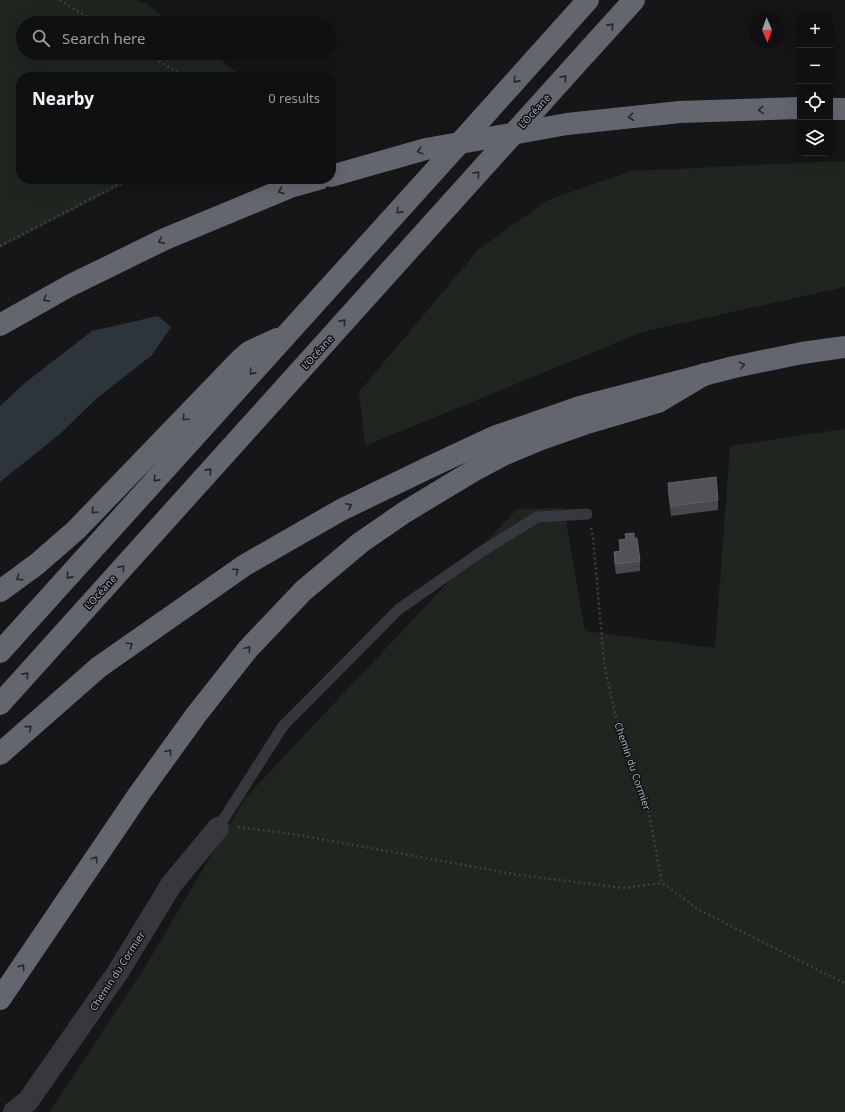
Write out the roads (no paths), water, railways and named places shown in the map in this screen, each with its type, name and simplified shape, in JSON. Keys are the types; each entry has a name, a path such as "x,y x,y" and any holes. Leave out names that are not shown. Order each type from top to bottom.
{"highway":[{"path":"0,652 588,0"},
{"name":"L’Océane","path":"0,704 634,0"},
{"path":"336,175 426,149 567,124 680,112 797,108"},
{"path":"833,109 845,110"},
{"path":"0,325 69,286 165,239 290,187 301,184"},
{"path":"0,591 37,564 76,530 242,358 249,352 288,333"},
{"path":"0,754 99,667 245,565 340,510 494,437 580,407 704,374 764,360 845,346"},
{"path":"0,999 139,794 196,715 248,649 302,591 360,543 405,512 473,471 505,454 541,439 584,424 658,402 704,374"}],"street":[{"name":"Chemin du Cormier","path":"14,1112 28,1101 118,972 171,885 218,828"}],"lane":[{"path":"218,828 282,726 399,609 481,552 538,518 586,514"}]}
